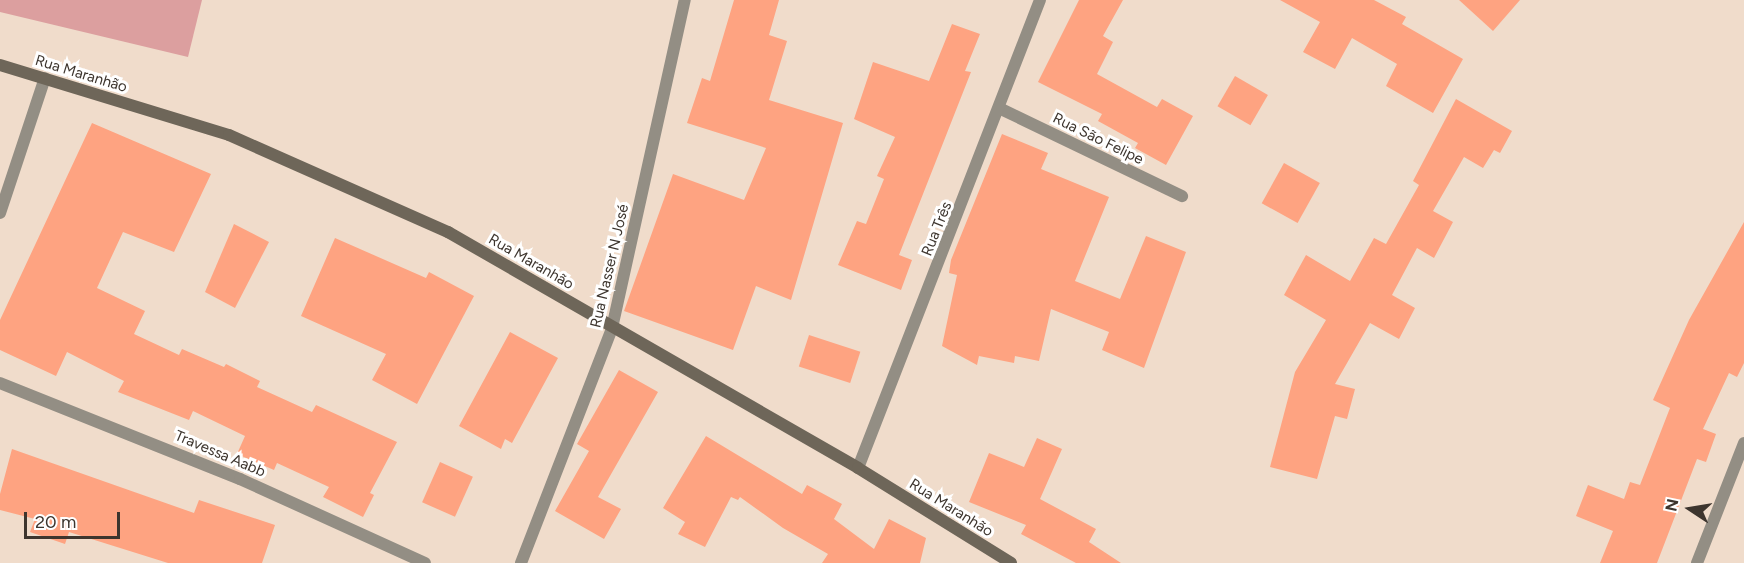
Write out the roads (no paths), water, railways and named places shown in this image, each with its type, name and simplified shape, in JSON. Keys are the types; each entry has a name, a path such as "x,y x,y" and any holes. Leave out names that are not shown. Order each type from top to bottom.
{"street":[{"name":"Rua Nasser N José","path":"521,563 612,328 685,0"},
{"name":"Rua Três","path":"858,468 1001,108 1040,0"},
{"name":"Rua Maranhão","path":"0,65 229,135 352,187 448,232 858,468 1011,563"},
{"path":"0,213 45,78"},
{"name":"Rua São Felipe","path":"1001,108 1182,196"},
{"name":"Travessa Aabb","path":"0,383 230,474 424,563"},
{"path":"1697,563 1744,443"}]}
